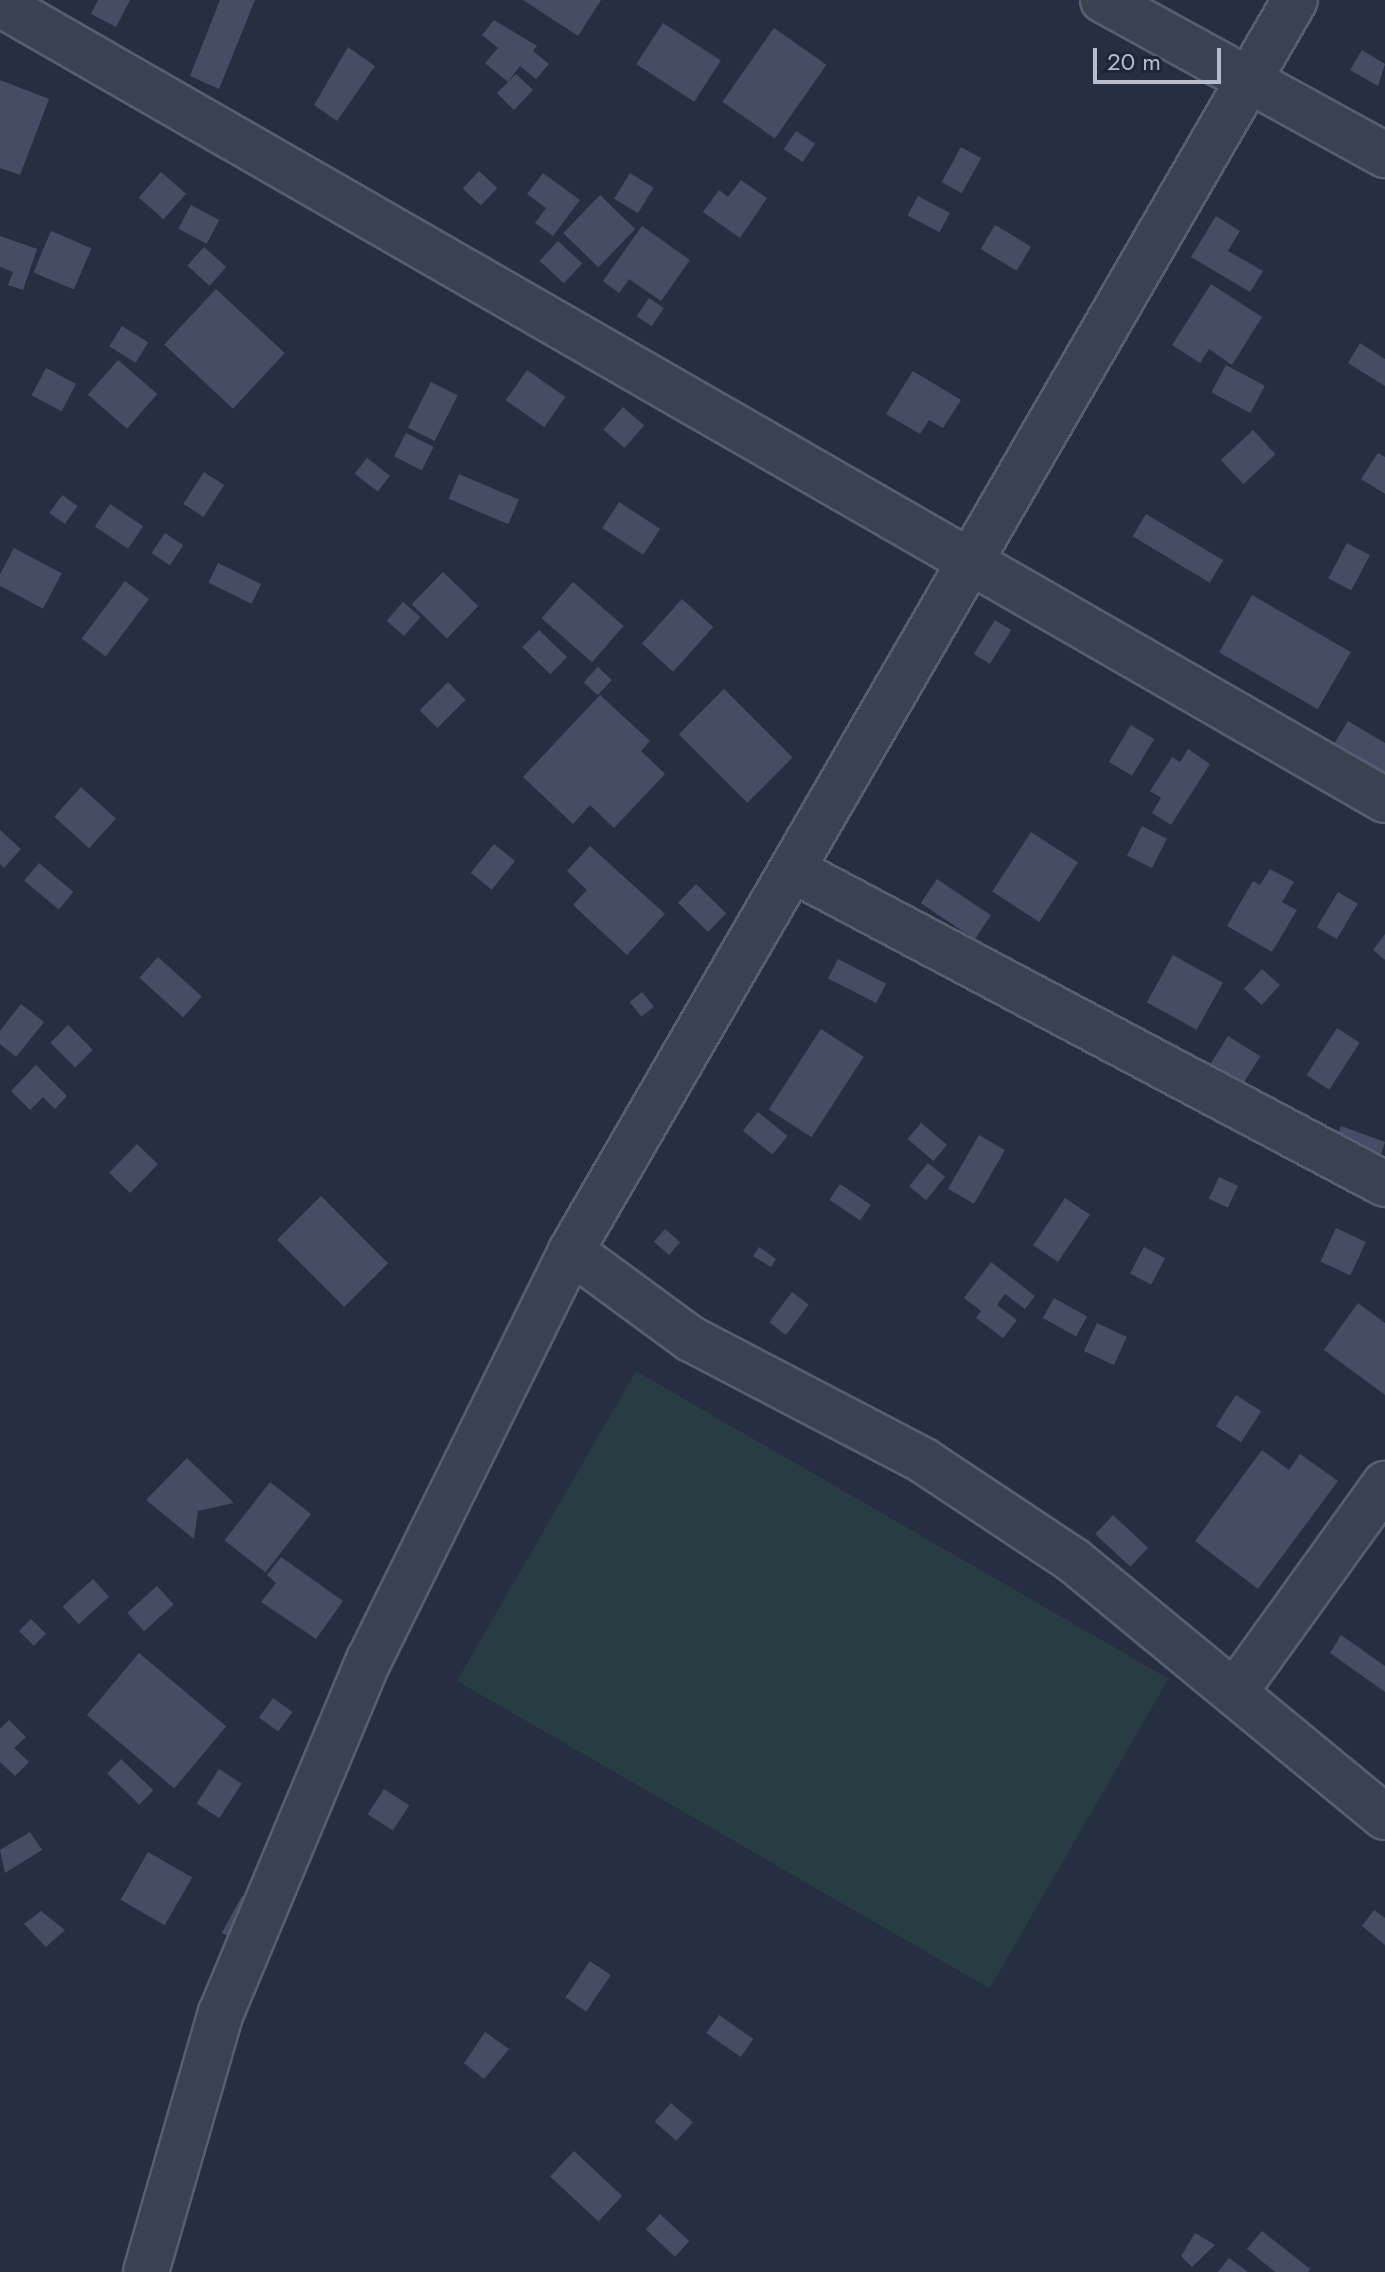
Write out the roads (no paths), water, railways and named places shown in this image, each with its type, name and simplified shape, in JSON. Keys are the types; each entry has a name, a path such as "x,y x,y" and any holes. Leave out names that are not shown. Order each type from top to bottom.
{"street":[{"path":"1103,0 1252,79 1385,155"},
{"path":"147,2265 221,2013 369,1660 571,1251 1295,0"},
{"path":"0,4 1385,800"},
{"path":"793,870 1385,1184"},
{"path":"571,1251 691,1339 924,1461 1073,1560 1237,1689 1385,1817"},
{"path":"1237,1689 1385,1484"}]}
